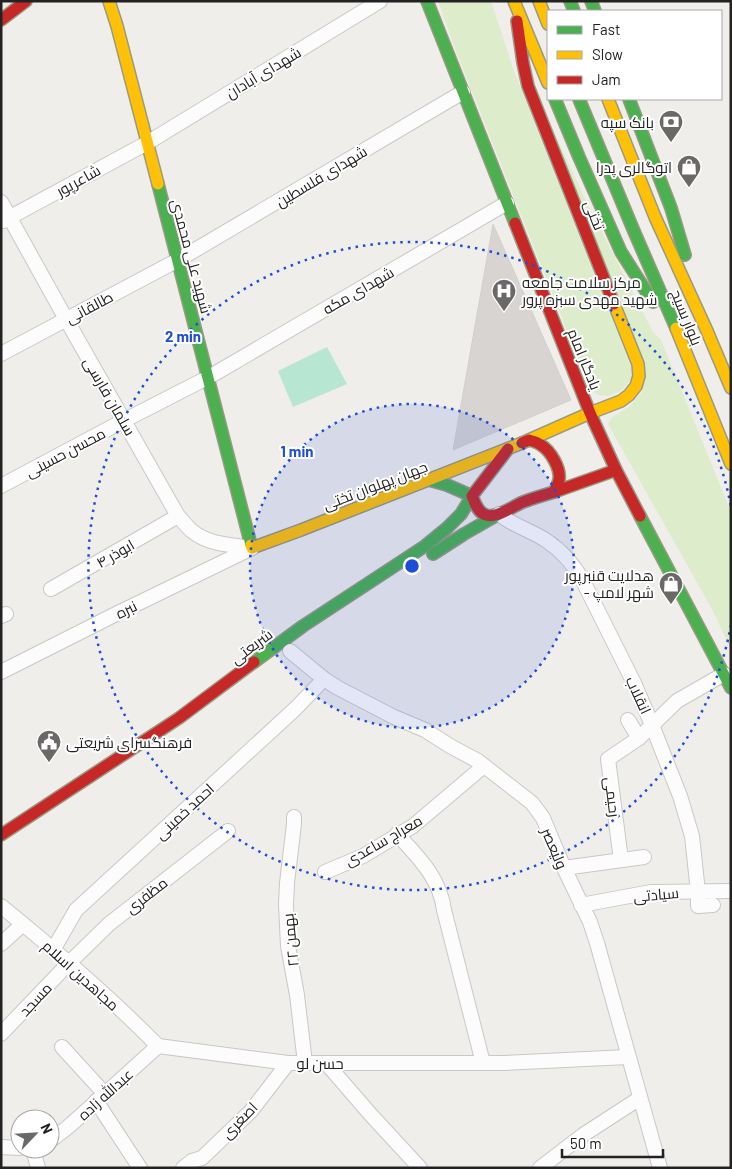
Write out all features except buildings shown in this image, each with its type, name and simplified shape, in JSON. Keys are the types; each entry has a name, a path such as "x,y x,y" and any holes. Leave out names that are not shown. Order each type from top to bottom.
{"street":[{"path":"1,20 26,1"},
{"name":"شهید علی محمدی","path":"109,1 209,377 252,548"},
{"name":"شهدای آبادان","path":"147,143 380,1"},
{"name":"یادگار امام","path":"427,1 590,413 616,470 731,688"},
{"path":"514,1 547,81"},
{"name":"تختی","path":"514,1 528,86 638,364 639,376 636,386 629,395 621,401 590,413"},
{"path":"539,2 547,22"},
{"name":"شهدای فلسطین","path":"178,260 463,92"},
{"path":"555,100 622,252 688,358"},
{"name":"بلوار بسیج","path":"579,100 682,341 731,464"},
{"name":"بلوار بسیج","path":"608,100 655,217 707,330 731,388"},
{"path":"629,100 671,208 707,330"},
{"name":"شاعرپور","path":"5,220 147,143"},
{"name":"سلمان فارسی","path":"1,202 5,220 66,320 178,516 190,530 211,542 252,548"},
{"name":"شهدای مکه","path":"209,377 507,203"},
{"name":"طالقانی","path":"1,354 178,260"},
{"name":"محسن حسینی","path":"1,486 209,377"},
{"path":"529,440 590,413"},
{"path":"529,440 544,447 557,468 558,480 554,492"},
{"name":"جهان پهلوان تختی","path":"252,548 529,440"},
{"name":"شریعتی","path":"1,835 179,718 303,626 425,546 461,514 472,496 508,449"},
{"path":"424,560 464,534 522,502 616,470"},
{"path":"429,480 447,485 472,496 476,505 486,516 499,514"},
{"name":"انقلاب","path":"499,514 508,522 546,540 576,568 634,683 680,796 692,836 698,892"},
{"name":"ابوذر ۴","path":"51,589 178,516"},
{"name":"نبره","path":"1,672 252,548"},
{"name":"ولیعصر","path":"290,651 338,688 394,717 425,730 478,761 532,803 543,818 590,922 610,985 660,1168"},
{"name":"رحیمی","path":"622,860 608,760 639,738 677,701 724,674"},
{"name":"احمد خمینی","path":"53,950 76,910 296,709 324,678"},
{"path":"628,720 639,738"},
{"path":"1,847 188,726"},
{"name":"معراج ساعدی","path":"325,872 363,856 413,826 484,766"},
{"name":"۲۲ بهمن","path":"294,817 286,904 288,946 297,995 304,1063"},
{"name":"مظفری","path":"69,963 109,924 228,831"},
{"path":"398,834 428,869 442,896 446,919 483,1063"},
{"path":"564,868 644,857"},
{"name":"سیادتی","path":"581,905 651,892 731,891"},
{"path":"698,892 698,906 713,905"},
{"name":"مجاهدین اسلام","path":"1,906 69,963 140,1027 158,1046"},
{"path":"1,944 23,924"},
{"name":"مسجد","path":"1,1034 69,963"},
{"name":"حسن لو","path":"158,1046 288,1063 505,1063 628,1056"},
{"name":"عبدالله زاده","path":"60,1133 158,1046"},
{"path":"62,1047 101,1098 140,1168"},
{"name":"اصغری","path":"183,1168 192,1161 202,1158 251,1111 288,1063"},
{"path":"326,1063 420,1168"},
{"path":"540,1168 583,1135 640,1098"}],"green space":[{"path":"438,1 491,1 514,71 632,370 632,378 621,391 608,396 599,395 591,391 457,54"},
{"path":"537,95 584,197 653,332 661,340 731,512 731,650 713,611 608,424 611,418 630,406 642,392"},
{"path":"327,347 347,384 293,407 278,371"}],"traffic: fast":[{"path":"427,1 515,223"},
{"path":"570,1 574,10"},
{"path":"591,1 595,10"},
{"path":"555,100 621,252 653,302"},
{"path":"579,100 676,328"},
{"path":"629,100 671,208 685,255"},
{"path":"158,184 251,545"},
{"path":"254,662 303,626 425,546 461,514 472,496 447,485 429,480"},
{"path":"433,554 499,514"},
{"path":"640,516 731,688"}],"traffic: slow":[{"path":"109,1 158,184"},
{"path":"514,1 547,81"},
{"path":"539,1 547,21"},
{"path":"608,100 655,217 731,388"},
{"path":"529,440 621,401 636,386 639,376 638,364 614,304"},
{"path":"676,328 731,464"},
{"path":"251,545 252,548 301,530 522,443"}],"traffic: jam":[{"path":"1,20 26,1"},
{"path":"517,21 528,86 614,304"},
{"path":"515,223 590,413 616,470 640,516"},
{"path":"508,449 472,496 483,514 490,516 500,514 523,502 554,492 559,476 552,456 536,442 529,440 522,443"},
{"path":"554,492 616,470"},
{"path":"1,835 179,718 254,662"}],"place":[{"name":"بانک سپه","path":"671,143"},
{"name":"اتوگالری پدرا","path":"689,188"},
{"name":"مرکز سلامت جامعه شهید مهدی سبزه پرور","path":"504,312"},
{"name":"هدلایت قنبرپور - شهر لامپ","path":"671,605"},
{"name":"فرهنگسرای شریعتی","path":"49,763"}]}
